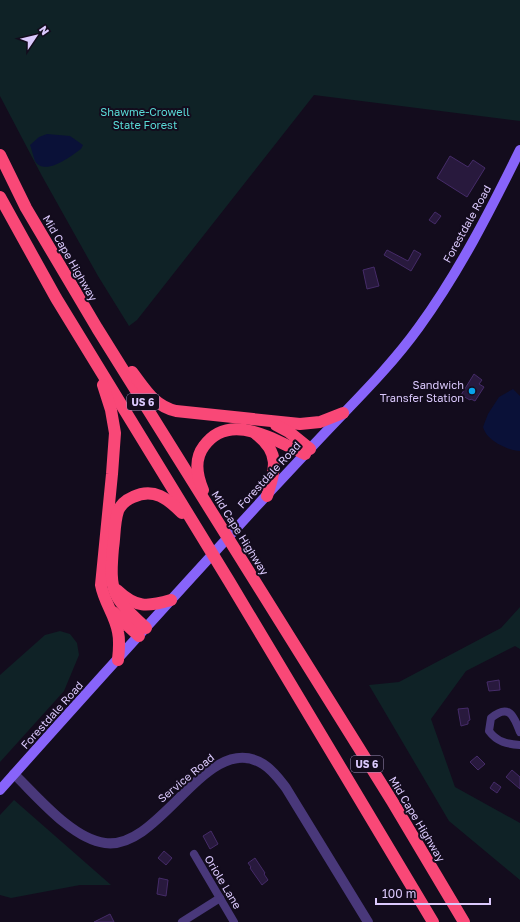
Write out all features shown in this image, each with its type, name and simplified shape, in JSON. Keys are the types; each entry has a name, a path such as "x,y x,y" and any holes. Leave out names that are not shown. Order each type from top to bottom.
{"highway":[{"name":"Mid Cape Highway","path":"0,155 26,208 73,288 392,801 464,922"},
{"name":"US 6","path":"0,197 52,291 90,355 199,532 433,922"},
{"path":"73,288 108,335 144,388 158,404 163,407 176,412 306,424 320,422 343,413"},
{"path":"90,355 108,400 114,421 115,433 113,466 101,578 102,592 119,633 118,660"},
{"path":"261,421 284,428 308,451"},
{"path":"214,516 201,486 198,474 198,463 200,452 209,440 222,431 240,428 308,451"},
{"path":"251,431 265,442 273,456 274,470 267,496"},
{"path":"143,632 121,603 112,586 112,567 117,515 120,507 127,500 141,494 159,494 169,501 199,532"},
{"path":"112,586 128,599 138,604 150,606 171,600"},
{"path":"109,608 143,632"}],"main road":[{"name":"Forestdale Road","path":"0,790 171,600 343,413 369,387 405,345 431,310 460,262 520,150"}],"street":[{"path":"520,732 514,716 508,712 502,712 491,718 489,731 492,736 506,744 520,745"},
{"name":"Service Road","path":"14,774 59,817 82,835 97,842 112,844 126,841 141,832 204,776 221,763 240,758 259,761 269,768 286,788 368,922"},
{"name":"Oriole Lane","path":"194,854 234,922"},
{"path":"182,922 220,898"}],"green space":[{"name":"Shawme-Crowell State Forest","path":"0,0 520,0 520,121 314,95 137,320 129,326 98,276 42,176 0,96"},
{"path":"520,607 520,649 515,646 466,671 431,719 455,787 520,823 520,880 449,821 369,685 399,682 501,628"},
{"path":"60,631 70,634 77,643 79,655 64,691 0,762 0,675 45,635"},
{"path":"14,800 111,885 80,885 11,898 0,895 0,815"}],"shaded area":[{"path":"47,134 70,136 83,145 81,149 65,160 58,164 45,167 39,165 35,161 30,145 39,137"},
{"path":"513,389 520,396 520,451 507,448 494,441 487,435 483,427 488,414 499,397"}],"building":[{"path":"450,156 468,167 473,160 485,168 467,197 437,178"},
{"path":"435,212 441,216 435,224 429,220"},
{"path":"387,250 408,261 414,250 421,254 411,271 384,255"},
{"path":"374,267 379,286 367,289 363,270"},
{"name":"Sandwich Transfer Station","path":"474,374 482,380 479,384 484,387 475,401 461,395"},
{"path":"499,680 500,690 489,691 487,682"},
{"path":"468,708 470,720 468,721 468,724 461,726 458,709"},
{"path":"477,756 485,764 478,770 470,762"},
{"path":"512,770 520,777 520,789 506,777"},
{"path":"494,782 501,787 497,793 490,788"},
{"path":"211,831 218,844 210,849 203,836"},
{"path":"164,851 172,858 166,865 158,858"},
{"path":"255,858 268,880 262,885 248,863"},
{"path":"159,878 168,880 166,896 157,894"},
{"path":"110,914 114,922 94,922"}],"place":[{"name":"Sandwich Transfer Station","path":"472,391"}]}
